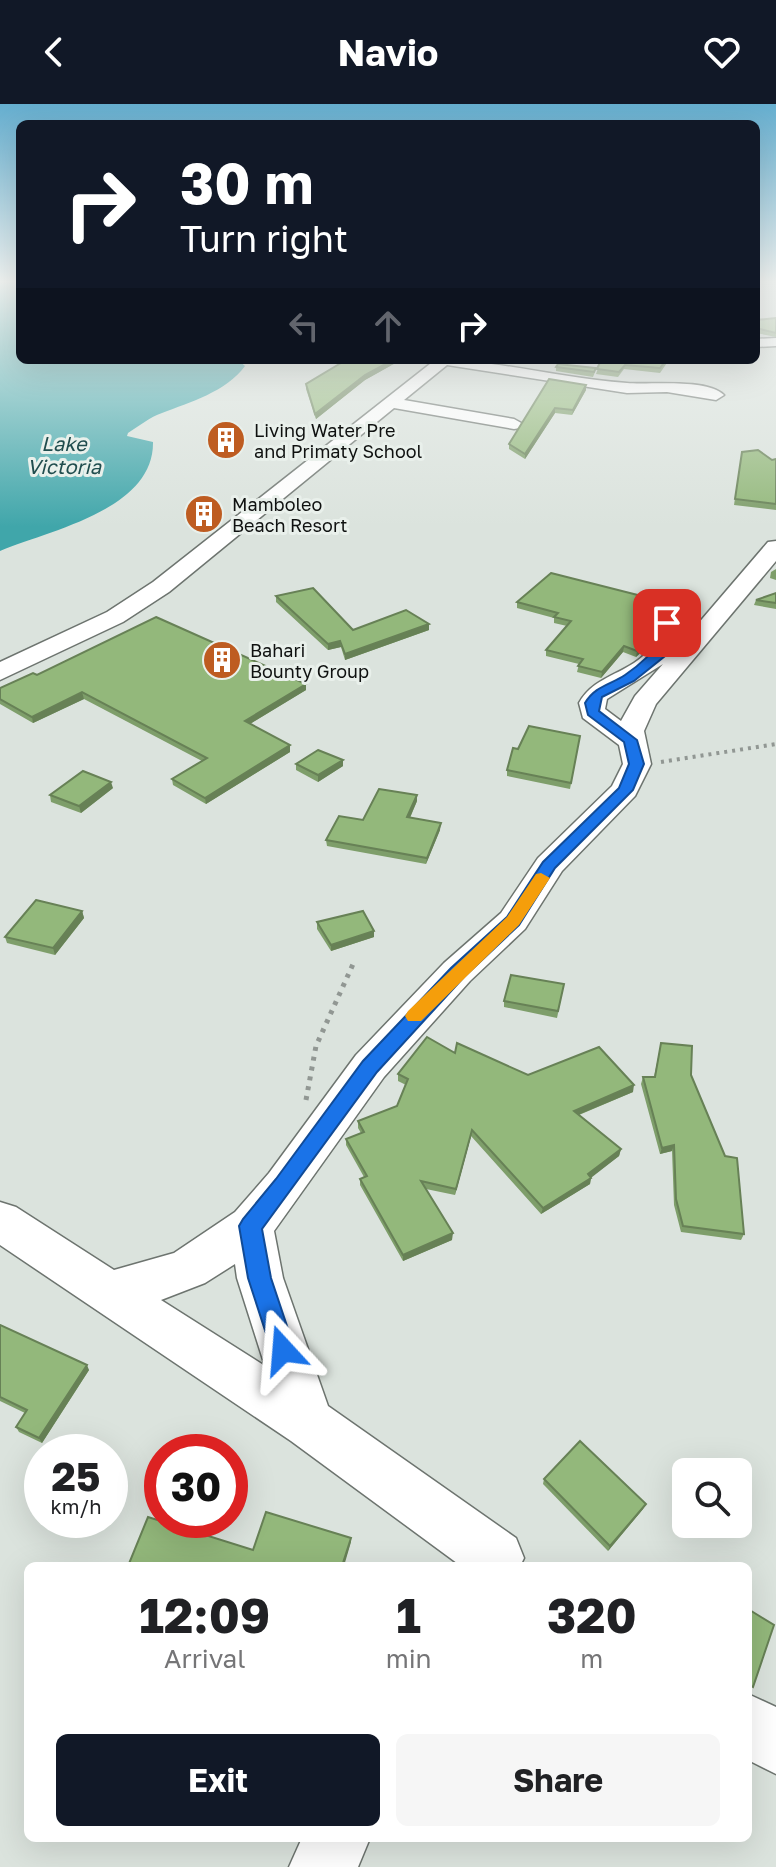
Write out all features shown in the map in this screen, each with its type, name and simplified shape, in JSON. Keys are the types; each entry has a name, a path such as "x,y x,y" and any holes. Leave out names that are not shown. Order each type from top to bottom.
{"street":[{"path":"0,672 115,617 161,587 392,403 436,364"},
{"path":"478,364 627,388 667,387 716,395"},
{"path":"392,403 514,424"},
{"path":"112,1292 149,1283 189,1268 251,1226 370,1066 406,1025 513,921 549,865 625,790 633,751 632,721 644,702 776,547"},
{"path":"633,751 592,712 592,703 597,694 629,679 660,653 676,630 655,618"},
{"path":"0,1221 309,1423 498,1562"},
{"path":"251,1226 260,1278 309,1423"},
{"path":"752,1727 776,1743"},
{"path":"322,1867 336,1842"}],"path":[{"path":"633,751 673,762 776,744"},
{"path":"307,1153 309,1076 323,1030 354,962"}],"water":[{"name":"Lake Victoria","path":"0,362 245,366 218,389 153,417 128,433 127,436 153,442 149,465 137,485 118,501 71,525 0,551"}],"building":[{"path":"339,364 386,364 365,375 315,414 306,384"},
{"path":"558,364 596,368 594,372 556,367"},
{"path":"599,364 663,364 660,368 625,365 619,372 597,369"},
{"path":"549,379 586,385 573,410 555,408 525,454 509,444"},
{"path":"758,450 772,460 776,459 776,504 735,499 742,452"},
{"path":"551,573 689,608 683,613 666,604 648,604 642,614 660,625 637,651 624,646 602,672 578,666 583,659 546,650 571,621 554,617 558,613 517,602"},
{"path":"313,588 353,630 406,610 429,624 345,654 340,641 328,644 276,596"},
{"path":"776,593 776,603 756,600"},
{"path":"156,617 306,684 245,721 290,745 205,798 172,779 207,758 82,692 32,717 0,699 0,688 33,673 37,675"},
{"path":"529,726 580,736 571,783 507,770 513,748 518,749"},
{"path":"318,750 343,760 318,775 296,764"},
{"path":"83,771 111,782 79,806 50,795"},
{"path":"379,789 417,795 407,817 441,823 427,858 326,840 339,816 363,820"},
{"path":"36,900 82,911 53,948 5,937"},
{"path":"363,911 374,931 331,945 317,922"},
{"path":"511,975 564,984 558,1011 504,1001"},
{"path":"427,1037 455,1053 457,1043 528,1075 599,1047 634,1085 574,1111 621,1149 588,1174 591,1178 543,1208 472,1130 456,1189 421,1181 453,1233 403,1255 360,1179 367,1176 346,1139 364,1132 358,1121 397,1106 408,1079 398,1074"},
{"path":"661,1043 692,1046 691,1075 725,1156 737,1158 744,1234 683,1226 676,1199 674,1145 662,1148 643,1077 655,1077"},
{"path":"0,1325 87,1365 42,1434 31,1434 16,1427 27,1410 0,1397"},
{"path":"580,1441 646,1504 610,1546 544,1479"},
{"path":"266,1512 351,1538 343,1562 130,1562 144,1527 144,1538 215,1538 253,1550"},
{"path":"752,1611 774,1625 752,1686"}],"slow traffic":[{"path":"415,1016 513,921 541,878"}],"place":[{"name":"Living Water Pre and Primaty School","path":"226,440"},
{"name":"Mamboleo Beach Resort","path":"204,514"},
{"name":"Bahari Bounty Group","path":"222,660"}],"route":[{"path":"283,1350 260,1278 251,1226 284,1186 370,1066 457,972 513,921 549,865 625,790 637,764 630,740 592,712 592,703 597,694 629,679 660,653 676,630 667,623"}]}
